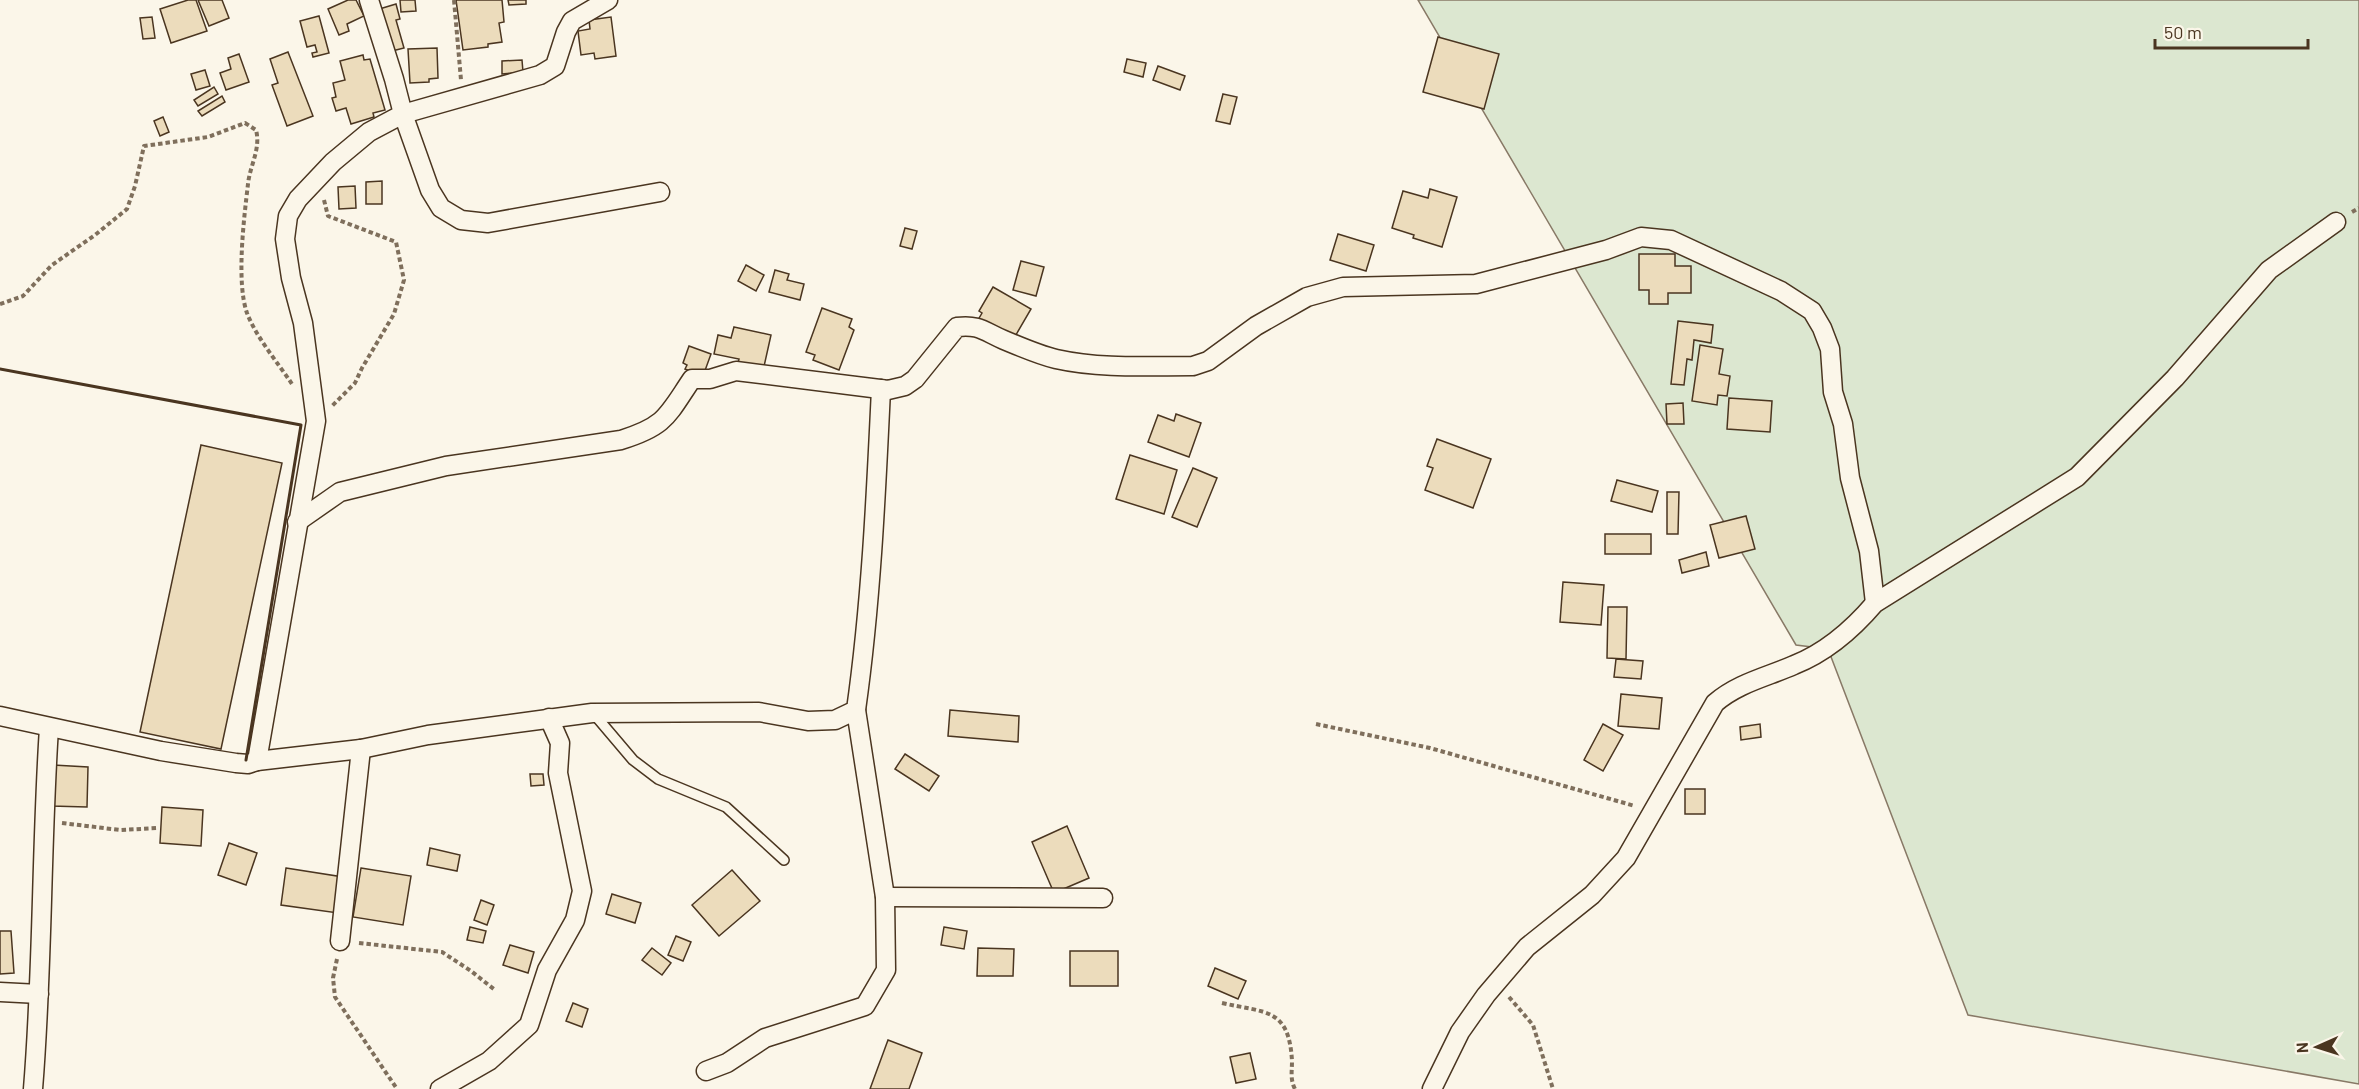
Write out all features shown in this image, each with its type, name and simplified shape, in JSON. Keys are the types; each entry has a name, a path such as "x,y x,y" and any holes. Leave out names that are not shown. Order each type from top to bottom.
{"street":[{"path":"369,0 403,114 430,190 441,208 461,220 488,223 660,192"},
{"path":"257,761 316,421 303,323 291,278 285,239 288,216 298,199 333,162 369,132 403,114 540,75 555,66 572,21 608,0"},
{"path":"1432,1089 1460,1032 1497,982 1527,947 1592,895 1626,858 1714,703 1728,692 1795,665 1828,648 1860,621 1875,603 2077,477 2175,378 2270,270 2336,222"},
{"path":"297,522 340,492 446,466 621,441 648,432 665,420 692,379 710,379 736,371 888,390 905,386 915,379 957,327 970,325 983,329 1002,340 1053,358 1090,365 1193,366 1208,361 1256,326 1307,297 1343,287 1476,284 1606,250 1641,237 1671,240 1781,291 1812,311 1830,349 1833,392 1843,424 1850,478 1869,551 1875,603"},
{"path":"706,1071 727,1063 775,1034 865,1006 886,970 885,897 856,710 865,648 881,389"},
{"path":"0,716 161,751 248,764 361,749 428,735 592,712 759,712 808,721 835,720 856,710"},
{"path":"440,1089 489,1061 529,1024 547,970 575,920 582,891 558,773 560,742 549,718"},
{"path":"33,1089 39,994 43,821 49,728"},
{"path":"339,949 361,749"},
{"path":"885,897 1103,898"},
{"path":"0,992 39,994"}],"lane":[{"path":"592,712 633,760 658,778 726,807 784,860"}],"path":[{"path":"454,0 462,96"},
{"path":"0,304 23,296 52,265 127,209 144,146 208,137 245,123 256,130 258,139 248,182 242,254 243,300 248,316 296,391"},
{"path":"316,421 356,383 362,368 394,314 404,280 396,242 328,216 323,196"},
{"path":"1316,724 1430,748 1653,812"},
{"path":"43,821 120,830 158,828"},
{"path":"397,1089 335,997 333,978 339,949 442,952 495,990"},
{"path":"1497,982 1533,1025 1553,1089"},
{"path":"1222,1003 1274,1014 1283,1024 1295,1089"}],"green space":[{"path":"1418,0 2359,0 2359,1084 1968,1015 1828,649 1796,645"}],"building":[{"path":"188,0 196,0 207,31 171,43 160,9"},
{"path":"198,0 222,0 229,18 209,26"},
{"path":"348,0 356,0 364,16 347,24 349,31 339,35 328,9"},
{"path":"400,0 415,0 416,11 401,12"},
{"path":"456,0 502,0 504,22 499,23 502,42 488,44 488,47 463,50"},
{"path":"508,0 526,0 526,4 509,5"},
{"path":"396,4 400,19 396,20 404,48 388,52 376,10"},
{"path":"319,16 329,53 313,57 312,53 317,52 315,45 307,47 300,21"},
{"path":"152,17 155,38 143,39 140,18"},
{"path":"611,17 616,56 595,59 594,53 581,55 578,31 590,29 589,20"},
{"path":"1438,37 1499,54 1484,109 1423,92"},
{"path":"437,48 438,78 429,79 429,82 410,83 408,49"},
{"path":"288,52 313,116 287,126 272,85 278,83 270,59"},
{"path":"239,54 249,82 226,90 220,73 231,69 228,58"},
{"path":"363,55 364,60 370,59 385,110 373,113 374,117 351,124 346,108 336,111 332,98 336,97 333,83 345,80 340,61"},
{"path":"1127,59 1146,63 1143,77 1124,72"},
{"path":"522,60 523,72 502,74 502,61"},
{"path":"1158,66 1185,76 1180,90 1153,80"},
{"path":"205,70 210,86 196,90 191,74"},
{"path":"214,87 218,94 198,106 194,100"},
{"path":"1223,94 1237,97 1230,124 1216,121"},
{"path":"222,96 225,102 202,116 198,111"},
{"path":"163,117 169,132 160,136 154,121"},
{"path":"382,181 382,204 366,204 366,182"},
{"path":"355,186 356,208 339,209 338,187"},
{"path":"1430,189 1457,197 1442,247 1413,238 1414,235 1392,228 1403,191 1428,198"},
{"path":"905,228 917,231 912,249 900,246"},
{"path":"1338,234 1374,245 1366,271 1330,260"},
{"path":"1639,254 1675,254 1675,266 1691,266 1691,293 1668,293 1668,304 1649,304 1649,290 1639,290"},
{"path":"1021,261 1044,267 1036,296 1013,290"},
{"path":"746,265 764,275 756,291 738,281"},
{"path":"775,270 789,274 787,280 804,284 800,300 769,292"},
{"path":"993,287 1031,309 1013,340 978,320 982,313 979,311"},
{"path":"822,308 852,319 849,327 854,330 839,370 813,360 815,355 806,352"},
{"path":"1678,321 1713,325 1711,343 1694,340 1692,360 1687,359 1684,385 1671,384"},
{"path":"734,327 771,335 763,371 737,366 739,359 714,354 718,335 731,338"},
{"path":"1700,345 1723,349 1719,374 1730,376 1727,396 1718,395 1717,405 1692,401"},
{"path":"689,346 711,354 703,376 685,369 687,365 683,363"},
{"path":"1729,398 1772,401 1770,432 1727,429"},
{"path":"1683,403 1684,424 1667,424 1666,404"},
{"path":"1176,414 1201,423 1189,457 1148,442 1158,415 1174,421"},
{"path":"1437,439 1491,459 1473,508 1425,490 1433,468 1427,466"},
{"path":"201,445 282,463 221,749 140,732"},
{"path":"1130,455 1177,470 1164,514 1116,499"},
{"path":"1193,468 1217,478 1197,527 1172,517"},
{"path":"1617,480 1658,491 1652,512 1611,501"},
{"path":"1667,492 1679,492 1678,534 1667,534"},
{"path":"1746,516 1755,549 1719,558 1710,525"},
{"path":"1605,534 1651,534 1651,554 1605,554"},
{"path":"1706,552 1709,566 1682,573 1679,560"},
{"path":"1563,582 1604,585 1601,625 1560,622"},
{"path":"1608,607 1627,607 1626,659 1607,658"},
{"path":"1616,659 1643,661 1641,679 1614,677"},
{"path":"1621,694 1662,698 1659,729 1618,726"},
{"path":"950,710 1019,716 1018,742 948,736"},
{"path":"1603,724 1623,735 1603,771 1584,760"},
{"path":"1760,724 1761,737 1741,740 1740,727"},
{"path":"905,754 939,776 929,791 895,769"},
{"path":"53,765 88,767 87,807 51,806"},
{"path":"530,774 543,774 544,785 531,786"},
{"path":"1685,789 1705,789 1705,814 1685,814"},
{"path":"162,807 203,810 201,846 160,843"},
{"path":"1067,826 1089,878 1054,893 1032,842"},
{"path":"229,843 257,853 246,885 218,875"},
{"path":"430,848 460,855 457,871 427,865"},
{"path":"286,868 343,877 338,913 281,905"},
{"path":"361,868 411,876 403,925 353,917"},
{"path":"732,870 760,901 719,936 692,905"},
{"path":"612,894 641,903 635,923 606,914"},
{"path":"481,900 494,905 487,925 474,920"},
{"path":"470,927 486,931 483,943 467,940"},
{"path":"944,927 967,931 964,949 941,945"},
{"path":"0,931 11,931 14,973 0,974"},
{"path":"676,936 691,942 683,961 668,955"},
{"path":"510,945 534,952 528,973 503,965"},
{"path":"652,948 671,963 662,975 642,960"},
{"path":"978,948 1014,949 1013,976 977,976"},
{"path":"1070,951 1118,951 1118,986 1070,986"},
{"path":"1215,968 1246,981 1238,999 1208,986"},
{"path":"573,1003 588,1009 582,1027 566,1021"},
{"path":"888,1040 922,1053 909,1089 870,1089"},
{"path":"1250,1053 1256,1079 1236,1083 1230,1057"}],"wall":[{"path":"0,369 301,425 246,760"}]}
